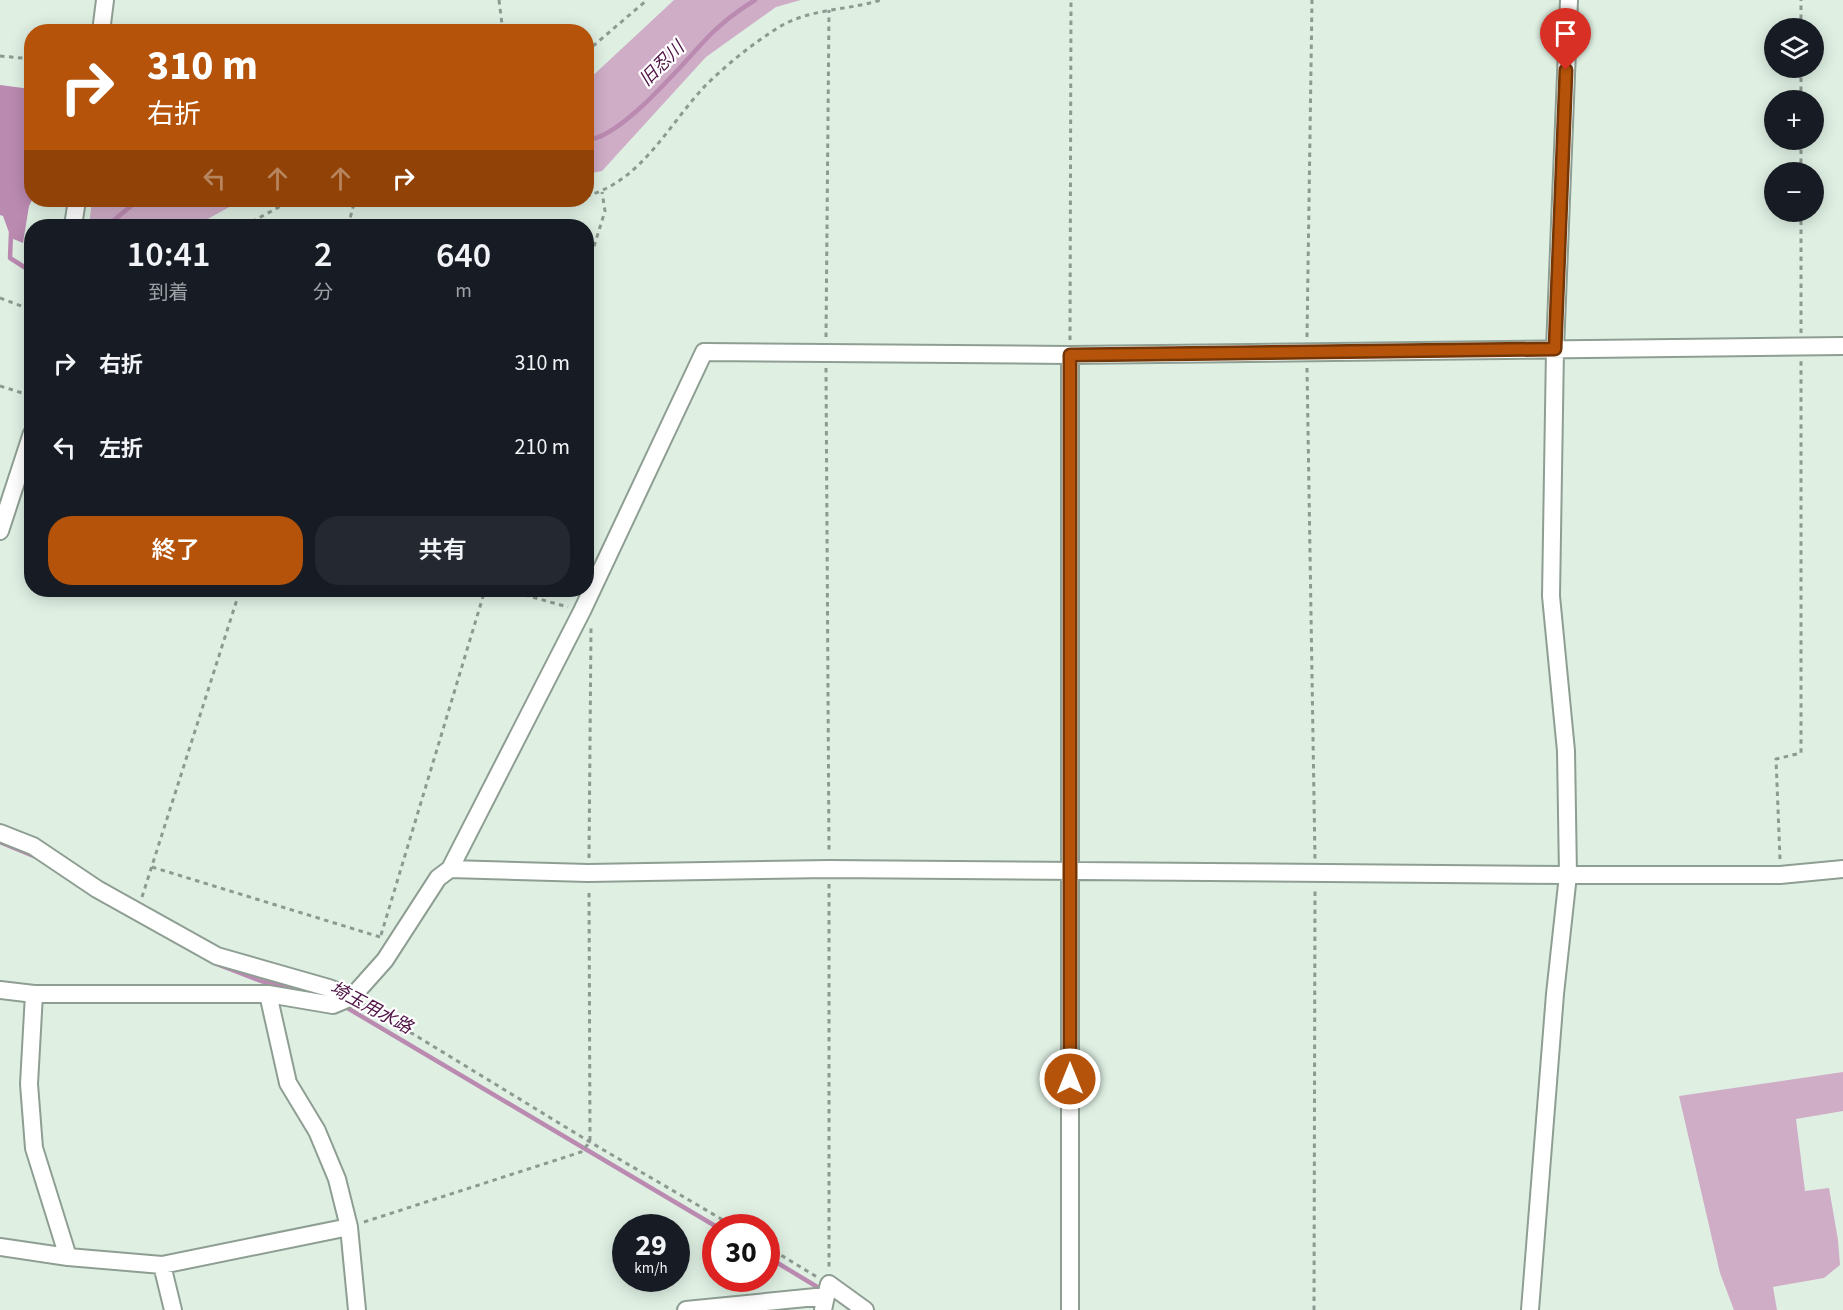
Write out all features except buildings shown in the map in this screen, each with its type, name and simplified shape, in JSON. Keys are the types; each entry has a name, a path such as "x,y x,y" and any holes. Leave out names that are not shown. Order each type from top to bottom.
{"street":[{"path":"102,24 105,0"},
{"path":"1530,1310 1555,994 1568,875 1566,751 1551,596 1555,349 1569,0"},
{"path":"594,585 704,351 1070,355 1843,346"},
{"path":"1070,355 1070,1310"},
{"path":"0,531 24,458"},
{"path":"0,990 34,994 268,994 333,1005 352,997 385,960 438,878 450,869 589,597"},
{"path":"0,833 33,846 97,889 217,956 329,988 352,997"},
{"path":"450,869 588,873 829,869 1315,874 1780,875 1843,869"},
{"path":"34,994 29,1084 34,1148 68,1257"},
{"path":"268,994 288,1083 317,1131 337,1179 349,1227 357,1310"},
{"path":"0,1247 68,1257 162,1265 349,1227"},
{"path":"162,1265 173,1310"},
{"path":"686,1310 826,1297 866,1310"}],"path":[{"path":"500,0 502,24"},
{"path":"594,45 646,0"},
{"path":"594,194 616,184 633,170 706,85 744,52 789,21 829,10 881,0"},
{"path":"1070,355 1071,0"},
{"path":"1312,0 1307,353 1315,874 1314,1310"},
{"path":"1801,0 1801,18"},
{"path":"826,1297 829,869 826,351 829,10"},
{"path":"0,56 24,58"},
{"path":"594,245 604,211 602,192"},
{"path":"257,219 279,207"},
{"path":"1780,875 1776,759 1801,753 1801,222"},
{"path":"0,298 24,307"},
{"path":"0,386 24,394"},
{"path":"138,910 238,597"},
{"path":"152,867 381,937 483,597"},
{"path":"349,1227 583,1150 588,1144 588,873 592,631 582,611 532,597"},
{"path":"352,997 588,1144 712,1214"},
{"path":"780,1258 826,1297"}],"shaded area":[{"path":"674,0 801,0 776,7 706,57 602,171 594,173 594,74"},
{"path":"0,85 24,88 24,207 29,207 27,219 24,219 23,243 11,238 3,216 0,215"},
{"path":"91,207 229,207 208,219 90,219"},
{"path":"1843,1072 1843,1111 1796,1119 1805,1191 1829,1188 1840,1265 1824,1278 1773,1287 1777,1310 1734,1310 1720,1273 1679,1096"}],"waterway":[{"name":"旧忍川","path":"594,138 617,127 635,113 716,29 755,0"},
{"name":"旧忍川","path":"115,219 130,207"},
{"name":"旧忍川","path":"11,233 10,258 24,267"},
{"name":"埼玉用水路","path":"0,842 36,857"},
{"name":"埼玉用水路","path":"214,963 261,981 311,993"},
{"name":"埼玉用水路","path":"344,1006 702,1218"},
{"name":"埼玉用水路","path":"780,1264 819,1288"}],"route":[{"path":"1070,1079 1070,355 1555,349 1566,70"}]}
